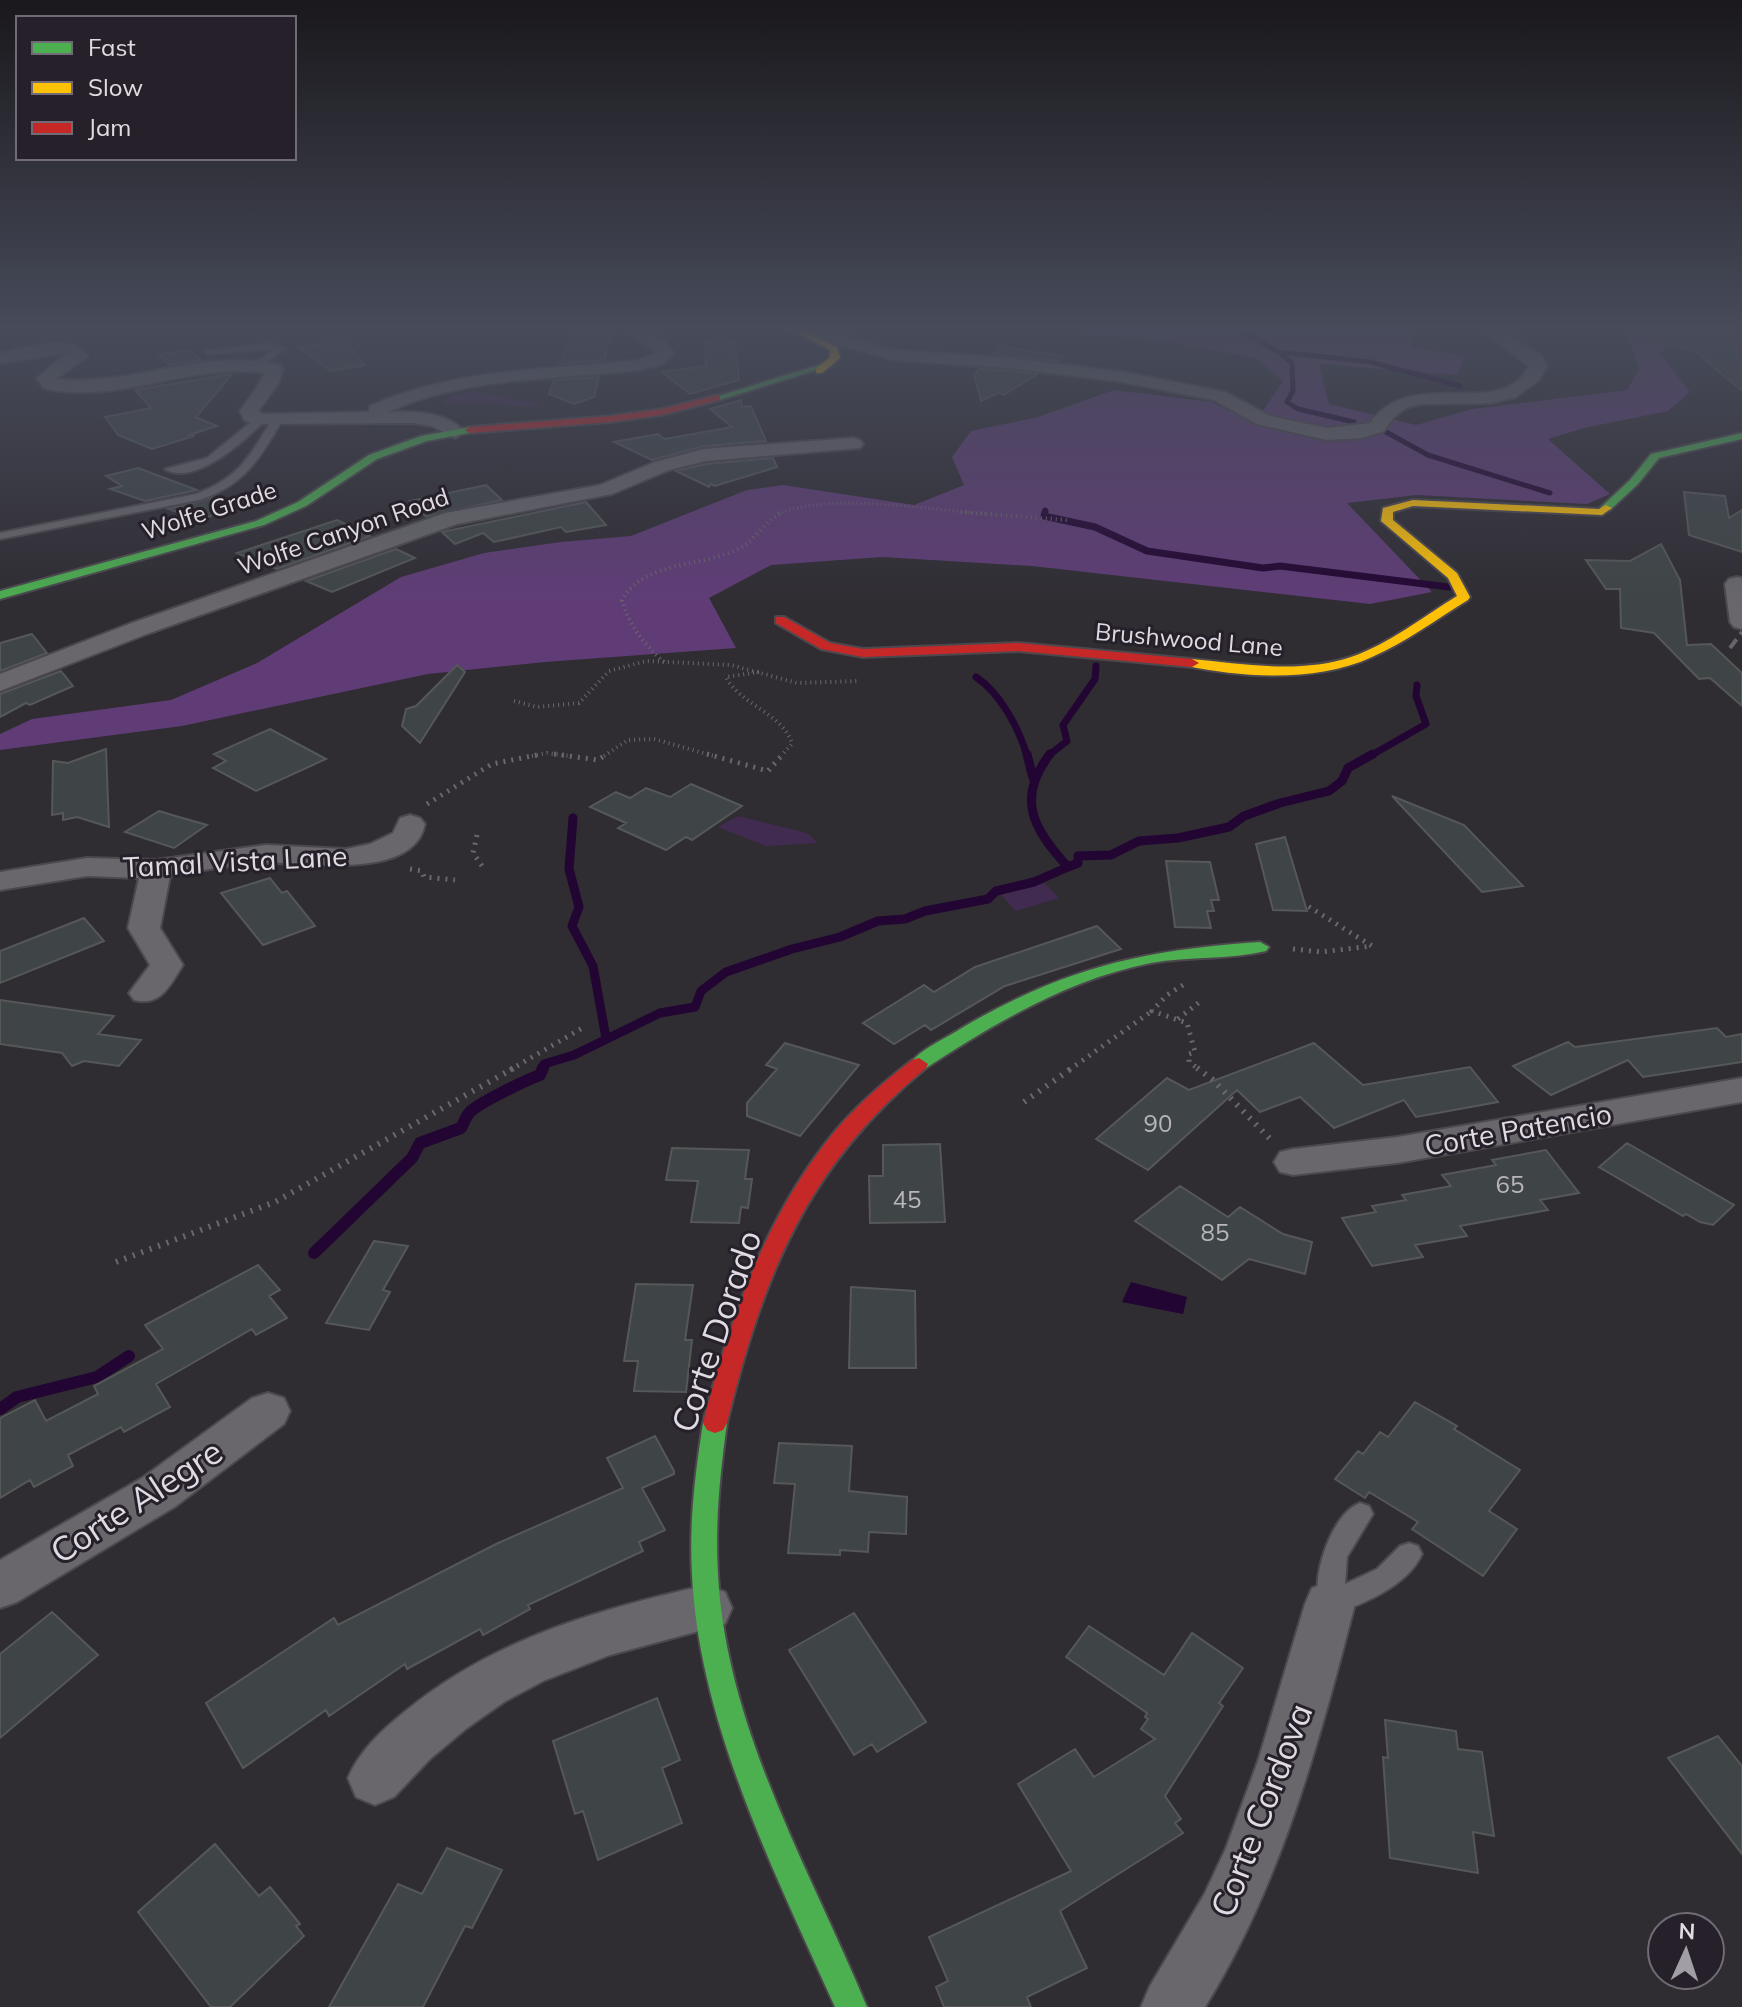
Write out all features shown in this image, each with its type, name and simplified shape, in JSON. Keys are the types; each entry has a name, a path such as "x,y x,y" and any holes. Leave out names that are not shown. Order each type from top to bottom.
{"street":[{"path":"268,421 275,421"},
{"path":"435,421 455,432"},
{"path":"488,421 536,423"},
{"name":"Wolfe Grade","path":"0,595 260,523 302,504 373,457 414,441 455,432 566,421"},
{"path":"1267,421 1327,434 1362,432 1377,427 1382,421"},
{"name":"Brushwood Lane","path":"780,620 826,646 863,653 1018,647 1255,671 1285,672 1329,667 1360,658 1464,597 1453,576 1387,521 1387,510 1413,503 1440,503 1602,512 1634,482 1655,456 1742,436"},
{"name":"Wolfe Canyon Road","path":"0,683 152,624 453,518 605,490 662,466 704,455 779,447 853,444"},
{"path":"1737,584 1742,646"},
{"name":"Tamal Vista Lane","path":"0,881 87,867 156,869 266,854 346,858 379,851 407,838 417,815"},
{"path":"146,993 167,965 144,928 156,869"},
{"name":"Corte Dorado","path":"851,2007 747,1761 726,1694 707,1608 701,1513 713,1426 743,1329 774,1250 811,1181 842,1138 874,1102 910,1071 975,1031 1044,996 1132,963 1260,947"},
{"name":"Corte Patencio","path":"1293,1162 1397,1150 1742,1090"},
{"name":"Corte Alegre","path":"0,1586 159,1492 268,1411"},
{"name":"Corte Cordova","path":"1171,2007 1207,1948 1253,1849 1293,1733 1330,1604"},
{"path":"375,1778 423,1728 472,1690 499,1676 580,1641 707,1608"}],"lane":[{"path":"170,469 188,468 217,460 268,421"},
{"path":"0,536 222,489 237,481 249,467 268,421"},
{"path":"1330,1604 1334,1554 1360,1514"},
{"path":"1330,1604 1386,1577 1409,1554"}],"path":[{"path":"664,662 647,648 630,622 622,601 627,590 651,575 741,548 772,517 797,506 863,505 1067,520"},
{"path":"514,701 537,707 564,707 579,703 590,695 601,677 623,665 664,662 731,665 797,683 863,680"},
{"path":"417,815 492,764 547,753 598,760 628,740 654,739 768,771 792,744 789,732 732,689 726,677 759,672"},
{"path":"477,835 473,853 485,870"},
{"path":"405,869 414,868 432,880 455,880"},
{"path":"1260,947 1321,952 1372,946 1306,905"},
{"path":"1024,1102 1152,1011 1167,995 1188,981"},
{"path":"1178,1020 1202,1000"},
{"path":"1152,1011 1187,1023 1195,1052 1189,1054 1189,1062 1212,1079 1293,1162"},
{"path":"116,1262 275,1202 404,1132 584,1027"}],"shaded area":[{"path":"1020,421 1248,421 1254,424 1256,421 1398,421 1416,425 1431,421 1620,421 1548,439 1610,494 1587,504 1417,495 1347,503 1432,592 1370,604 1032,566 882,557 771,565 709,598 736,648 428,674 182,726 0,750 0,734 32,719 171,700 257,663 401,577 484,553 631,536 747,490 783,485 914,505 964,485 952,457 971,431"},
{"path":"738,816 807,833 818,843 766,846 718,827"},
{"path":"1044,883 1059,898 1016,911 1001,895"},
{"path":"1131,1282 1187,1297 1183,1314 1122,1302"}],"building":[{"path":"108,421 205,421 217,426 152,449 118,435"},
{"path":"724,421 757,421 766,441 704,446 652,460 614,442 658,434 665,439 732,427"},
{"path":"773,458 777,467 709,487 676,471 706,464"},
{"path":"138,468 197,490 145,501 110,489 122,486 106,476"},
{"path":"486,485 502,500 426,517 410,501"},
{"path":"1684,492 1725,496 1729,518 1742,510 1742,552 1689,535"},
{"path":"215,497 238,506 200,520 168,509"},
{"path":"586,502 606,525 566,532 561,527 494,542 483,533 455,544 442,532"},
{"path":"337,520 370,536 277,569 237,553"},
{"path":"1661,544 1680,580 1687,645 1711,644 1742,673 1742,706 1710,678 1699,679 1654,633 1621,628 1620,589 1606,589 1586,560 1630,561"},
{"path":"396,549 415,558 332,592 306,581"},
{"path":"32,634 47,653 0,671 0,643"},
{"path":"457,665 465,672 420,743 402,726 406,709 416,706"},
{"path":"61,671 73,686 30,705 26,703 0,717 0,694"},
{"path":"270,729 326,759 256,791 213,768 226,761 214,754"},
{"path":"106,749 109,827 77,817 63,820 63,813 52,815 53,761 68,763"},
{"path":"691,784 742,806 692,840 686,837 666,850 618,828 626,823 590,807 616,792 630,798 646,788 670,797"},
{"path":"1392,796 1464,825 1523,886 1482,892"},
{"path":"159,811 207,825 174,848 125,832"},
{"path":"1285,837 1307,911 1273,910 1256,844"},
{"path":"1166,861 1210,862 1219,900 1211,900 1214,911 1207,911 1211,928 1175,927"},
{"path":"270,878 282,893 287,891 315,926 263,945 221,893"},
{"path":"84,918 104,941 0,983 0,951"},
{"path":"1097,926 1121,949 1005,986 931,1030 925,1025 894,1044 863,1023 924,985 934,992 975,967"},
{"path":"0,1000 114,1016 98,1034 141,1040 119,1066 84,1061 72,1066 62,1053 0,1044"},
{"path":"1717,1028 1726,1037 1742,1034 1742,1062 1643,1077 1628,1060 1551,1095 1513,1066 1568,1042 1575,1047"},
{"path":"785,1043 859,1065 800,1136 747,1116 747,1103 777,1069 766,1065"},
{"path":"1314,1043 1363,1085 1470,1067 1498,1102 1416,1117 1404,1100 1334,1128 1300,1097 1260,1112 1237,1090 1148,1170 1096,1139 1167,1078 1189,1090"},
{"path":"1627,1143 1734,1205 1713,1225 1700,1222 1686,1214 1683,1216 1599,1167"},
{"path":"940,1144 945,1222 870,1223 869,1176 883,1176 883,1145"},
{"path":"672,1148 749,1150 745,1179 752,1179 748,1208 741,1207 739,1223 691,1222 698,1181 666,1180"},
{"path":"1546,1150 1579,1193 1540,1200 1548,1210 1460,1226 1467,1236 1415,1245 1423,1257 1372,1266 1342,1218 1376,1212 1372,1206 1406,1200 1402,1195 1451,1186 1442,1175 1496,1165 1492,1160"},
{"path":"1180,1186 1228,1217 1240,1207 1283,1234 1312,1242 1305,1274 1249,1259 1222,1280 1135,1221"},
{"path":"374,1241 408,1246 383,1290 390,1292 369,1330 326,1323"},
{"path":"258,1265 280,1290 269,1296 287,1318 256,1335 252,1329 156,1384 170,1407 124,1432 121,1427 68,1455 73,1466 34,1487 30,1480 0,1498 0,1418 35,1400 46,1421 98,1394 94,1386 163,1349 145,1325"},
{"path":"636,1284 693,1285 685,1340 692,1340 686,1392 634,1391 638,1361 624,1361"},
{"path":"851,1287 915,1291 916,1368 849,1368"},
{"path":"1415,1402 1457,1426 1454,1429 1520,1470 1489,1511 1517,1529 1483,1576 1412,1529 1418,1522 1369,1492 1365,1498 1335,1479 1358,1451 1363,1454 1380,1432 1388,1437"},
{"path":"655,1436 674,1474 642,1488 665,1530 639,1542 643,1551 528,1605 530,1609 483,1635 480,1629 407,1669 405,1664 329,1716 326,1710 243,1768 206,1703 334,1618 338,1625 496,1544 623,1488 607,1458"},
{"path":"779,1443 852,1446 849,1491 907,1497 906,1534 869,1532 868,1552 840,1550 840,1555 788,1553 795,1484 774,1483"},
{"path":"52,1612 98,1655 0,1738 0,1654"},
{"path":"854,1613 926,1722 877,1752 872,1744 854,1755 789,1650"},
{"path":"1089,1626 1164,1675 1192,1633 1243,1668 1219,1703 1223,1706 1165,1796 1181,1819 1175,1823 1183,1833 1060,1911 1087,1968 1027,1997 1031,2007 944,2007 936,1987 948,1981 929,1937 1071,1871 1018,1784 1075,1749 1094,1777 1155,1739 1141,1729 1148,1719 1145,1717 1147,1713 1066,1657"},
{"path":"657,1698 680,1760 662,1768 682,1823 598,1860 583,1811 575,1814 553,1741"},
{"path":"1385,1720 1456,1731 1458,1749 1482,1752 1494,1836 1473,1832 1478,1873 1390,1858 1383,1757 1388,1758"},
{"path":"1718,1736 1742,1766 1742,1854 1668,1758"},
{"path":"215,1844 259,1896 270,1887 300,1924 296,1926 304,1936 230,2007 211,2007 138,1912"},
{"path":"447,1848 502,1870 472,1928 465,1926 423,2007 329,2007 398,1884 422,1894"}],"waterway":[{"path":"1348,421 1354,422"},
{"path":"1386,432 1428,455 1550,493"},
{"path":"1044,514 1045,510"},
{"path":"1045,512 1044,516 1095,527 1147,551 1263,568 1280,566 1449,587"},
{"path":"1049,755 1067,741 1063,725 1095,679 1096,666"},
{"path":"976,677 993,692 1008,712 1027,756"},
{"path":"1370,756 1426,724 1416,696 1417,685"},
{"path":"1027,754 1033,778"},
{"path":"1068,867 1078,863 1078,856 1111,855 1139,841 1178,838 1229,827 1244,816 1280,803 1329,791 1342,781 1348,768 1373,754"},
{"path":"1049,755 1033,785 1033,814 1046,840 1068,867"},
{"path":"573,818 569,869 579,907 572,926 593,966 606,1038"},
{"path":"542,1070 544,1064 574,1055 660,1013 695,1007 701,991 726,972 792,949 840,937 878,921 905,919 925,911 988,899 996,891 1034,882 1068,867"},
{"path":"314,1253 412,1158 420,1143 461,1128 471,1111 540,1075 543,1068"},
{"path":"0,1409 17,1397 97,1377 129,1356"}],"railway":[{"path":"1730,648 1742,632"}],"traffic: fast":[{"path":"0,595 260,523 302,504 373,457 425,438 470,430"},
{"path":"1606,508 1634,482 1655,456 1742,436"},
{"path":"919,1064 996,1017 1079,978 1152,958 1260,947"},
{"path":"715,1423 704,1501 705,1577 715,1651 734,1724 759,1795 851,2007"}],"traffic: slow":[{"path":"1192,663 1275,670 1337,665 1383,647 1464,597 1453,576 1387,521 1387,510 1413,503 1602,512 1606,508"}],"traffic: jam":[{"path":"470,430 589,421"},
{"path":"780,620 826,646 863,653 1018,647 1192,663"},
{"path":"715,1423 743,1323 785,1224 812,1178 843,1135 879,1097 919,1064"}]}
